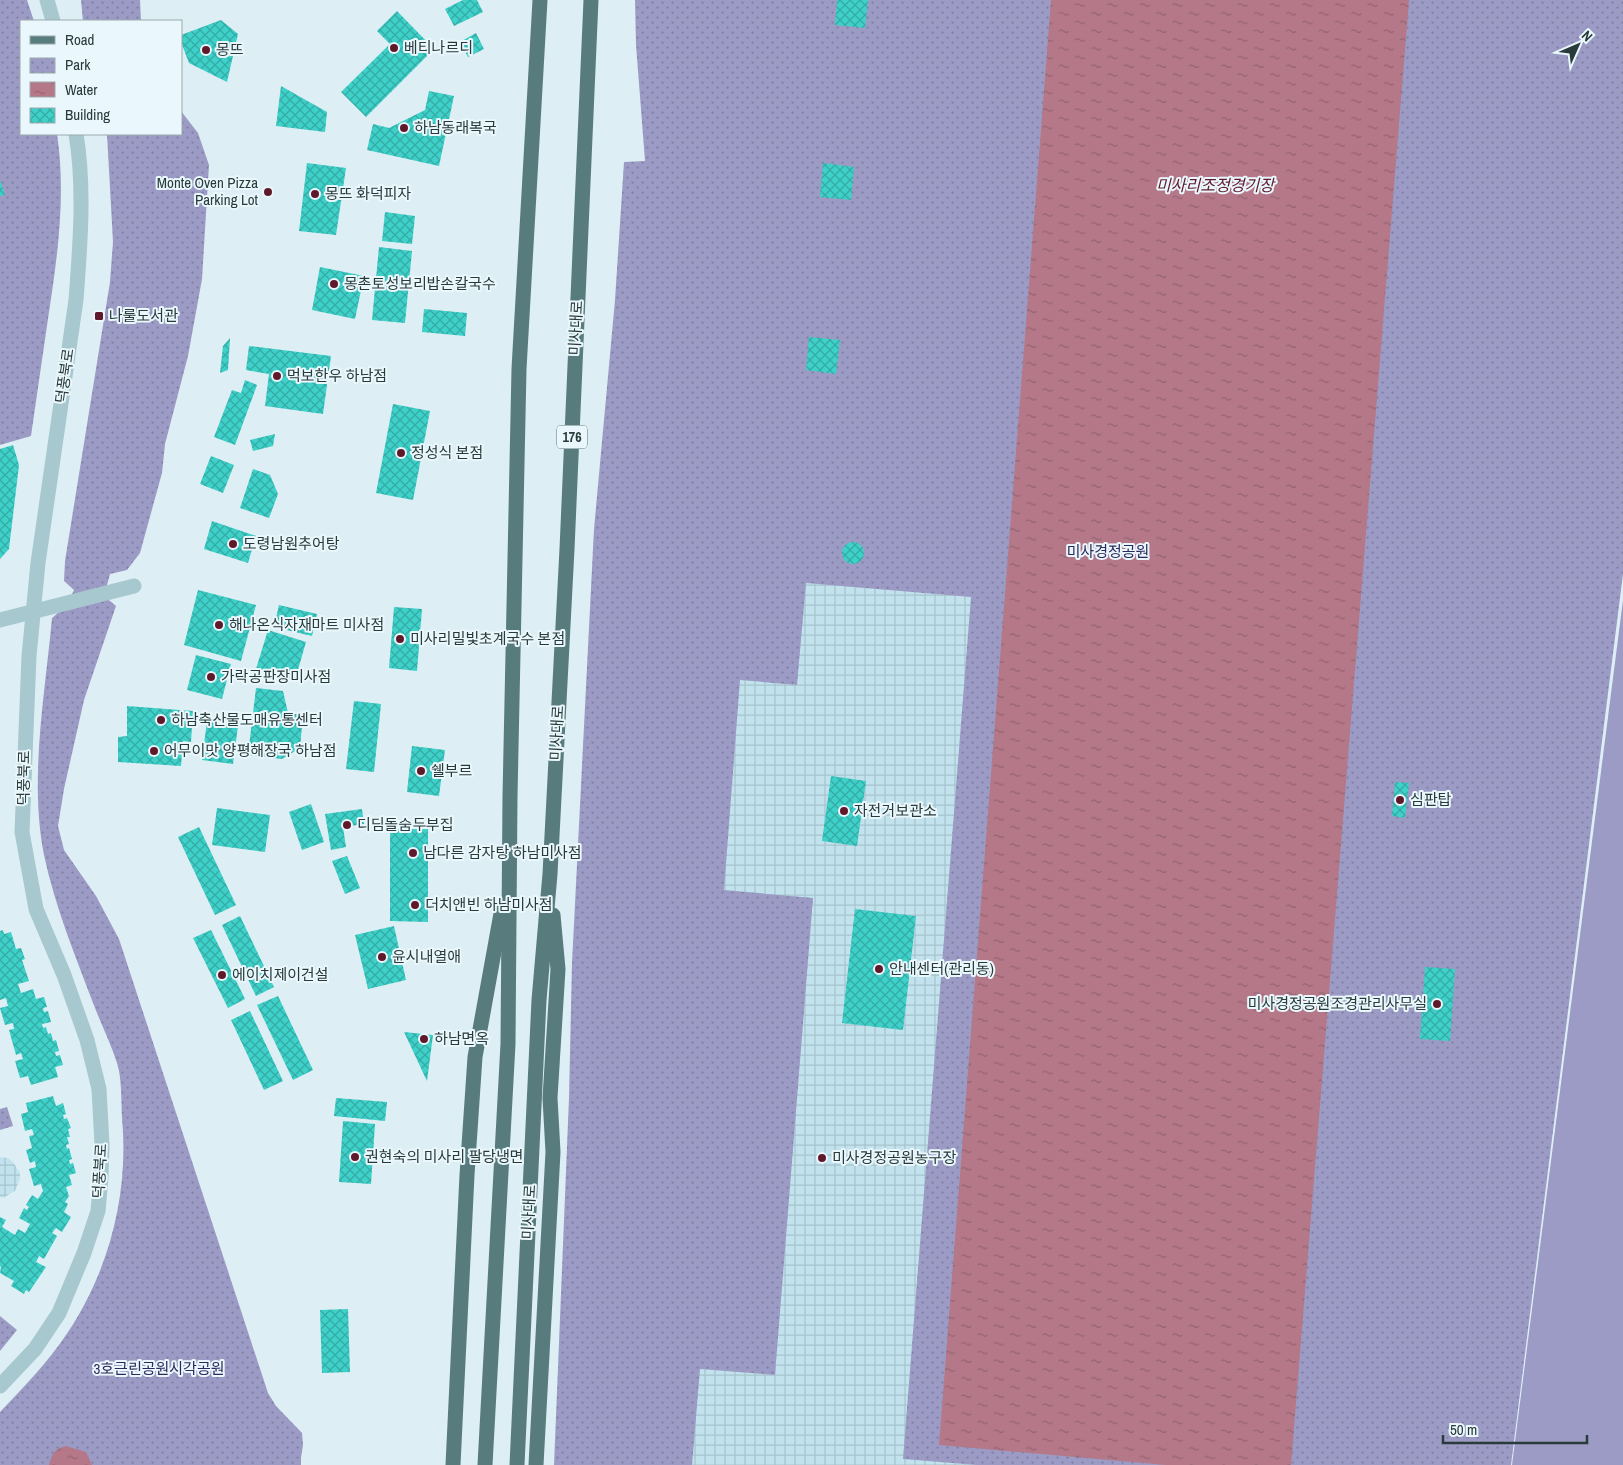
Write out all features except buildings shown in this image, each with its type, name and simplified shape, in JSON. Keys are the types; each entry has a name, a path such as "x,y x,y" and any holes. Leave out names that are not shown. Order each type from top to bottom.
{"main road":[{"name":"미사대로","path":"485,1465 508,1044 508,870 519,369 540,0"},
{"name":"미사대로","path":"517,1465 539,1000 550,874 567,549 591,0"},
{"path":"453,1465 474,1057 508,870"},
{"path":"536,1465 553,1152 550,1098 558,969 550,874"}],"street":[{"path":"47,0 53,20"},
{"name":"덕풍북로","path":"0,1386 35,1349 59,1313 84,1253 98,1211 101,1169 102,1144 99,1089 84,1031 64,974 36,909 22,832 29,656 38,563 76,300 80,234 80,190 76,135"},
{"path":"0,620 134,586"}],"green space":[{"path":"0,0 27,0 34,20 20,20 20,135 57,135 61,178 60,223 31,436 0,445"},
{"path":"81,0 140,0 141,20 83,20"},
{"name":"미사경정공원","path":"635,0 1623,0 1623,574 1511,1465 554,1465 569,1098 572,963 594,529 615,300 624,162 645,161 636,45"},
{"name":"3호근린공원시각공원","path":"182,112 198,133 209,165 202,279 188,356 165,444 162,473 140,553 127,570 110,574 104,596 116,606 84,700 64,789 58,826 64,850 96,896 119,939 268,1393 276,1406 302,1433 301,1465 0,1465 0,1412 53,1353 83,1308 105,1256 113,1229 119,1202 122,1174 123,1146 119,1069 66,932 54,894 44,855 38,797 42,707 52,618 67,605 74,590 64,581 65,561 110,282 113,242 107,135 182,135"},
{"path":"1623,600 1623,1465 1512,1465"},
{"path":"7,1107 13,1126 0,1130 0,1109"},
{"path":"0,1316 17,1330 0,1351"}],"shaded area":[{"path":"806,583 971,597 903,1459 977,1465 692,1465 700,1369 775,1375 813,898 724,890 740,680 797,685"},
{"path":"0,1157 8,1158 13,1162 20,1173 20,1179 15,1191 3,1198 0,1197"}],"water":[{"name":"미사리조정경기장","path":"1051,0 1409,0 1291,1465 1166,1465 939,1445"},
{"path":"66,1446 86,1452 92,1465 49,1465 54,1452"}],"place":[{"name":"베티나르디","path":"394,48"},
{"name":"몽뜨","path":"206,50"},
{"name":"하남동래복국","path":"404,128"},
{"name":"Monte Oven Pizza Parking Lot","path":"268,192"},
{"name":"몽뜨 화덕피자","path":"315,194"},
{"name":"몽촌토성보리밥손칼국수","path":"334,284"},
{"name":"나룰도서관","path":"99,316"},
{"name":"먹보한우 하남점","path":"277,376"},
{"name":"정성식 본점","path":"401,453"},
{"name":"도령남원추어탕","path":"233,544"},
{"name":"해나온식자재마트 미사점","path":"219,625"},
{"name":"미사리밀빛초계국수 본점","path":"400,639"},
{"name":"가락공판장미사점","path":"211,677"},
{"name":"하남축산물도매유통센터","path":"161,720"},
{"name":"어무이맛 양평해장국 하남점","path":"154,751"},
{"name":"쉘부르","path":"421,771"},
{"name":"심판탑","path":"1400,800"},
{"name":"자전거보관소","path":"844,811"},
{"name":"디딤돌숨두부집","path":"347,825"},
{"name":"남다른 감자탕 하남미사점","path":"413,853"},
{"name":"더치앤빈 하남미사점","path":"415,905"},
{"name":"윤시내열애","path":"382,957"},
{"name":"안내센터(관리동)","path":"879,969"},
{"name":"에이치제이건설","path":"222,975"},
{"name":"미사경정공원조경관리사무실","path":"1437,1004"},
{"name":"하남면옥","path":"424,1039"},
{"name":"권현숙의 미사리 팔당냉면","path":"355,1157"},
{"name":"미사경정공원농구장","path":"822,1158"}]}
